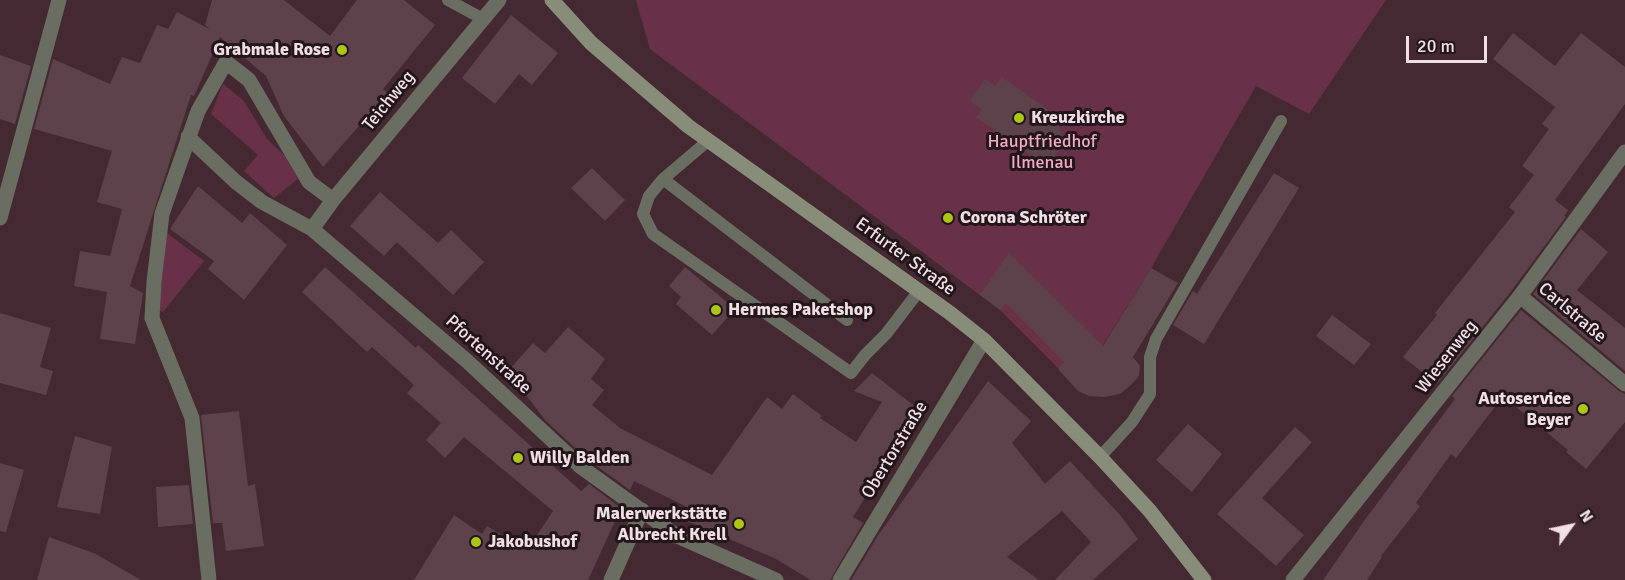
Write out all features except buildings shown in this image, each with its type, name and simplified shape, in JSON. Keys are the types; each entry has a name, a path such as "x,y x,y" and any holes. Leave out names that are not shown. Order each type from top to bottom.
{"main road":[{"name":"Erfurter Straße","path":"552,0 591,43 688,126 984,340 1150,511 1204,580"}],"street":[{"path":"0,218 59,0"},
{"name":"Teichweg","path":"312,229 333,200 499,0"},
{"path":"208,580 192,418 152,318 162,214 198,111 226,62 249,80 309,182 333,200"},
{"name":"Pfortenstraße","path":"188,137 236,182 262,202 312,229 467,361 581,467 677,536 776,580"},
{"name":"Wiesenweg","path":"1293,580 1520,296 1625,152"},
{"name":"Carlstraße","path":"1520,296 1625,384"},
{"name":"Obertorstraße","path":"840,580 984,340"},
{"path":"611,580 642,510"}],"lane":[{"path":"448,0 483,19"},
{"path":"1100,457 1132,422 1150,394 1150,357 1156,339 1281,121"},
{"path":"709,140 663,180 649,196 643,214 653,234 851,373 886,334 919,291"},
{"path":"663,180 847,320"}],"green space":[{"name":"Hauptfriedhof Ilmenau","path":"636,0 1386,0 1309,114 1256,86 1151,268 1098,353 1072,382 1000,310 650,49"},
{"path":"223,84 244,101 267,139 285,156 298,179 274,198 244,171 258,155 211,114"},
{"path":"167,233 204,261 163,312 160,311 160,296"}],"place":[{"name":"Grabmale Rose","path":"342,50"},
{"name":"Kreuzkirche","path":"1019,118"},
{"name":"Corona Schröter","path":"948,218"},
{"name":"Hermes Paketshop","path":"716,310"},
{"name":"Autoservice Beyer","path":"1583,409"},
{"name":"Willy Balden","path":"518,458"},
{"name":"Malerwerkstätte Albrecht Krell","path":"739,524"},
{"name":"Jakobushof","path":"476,542"}]}
